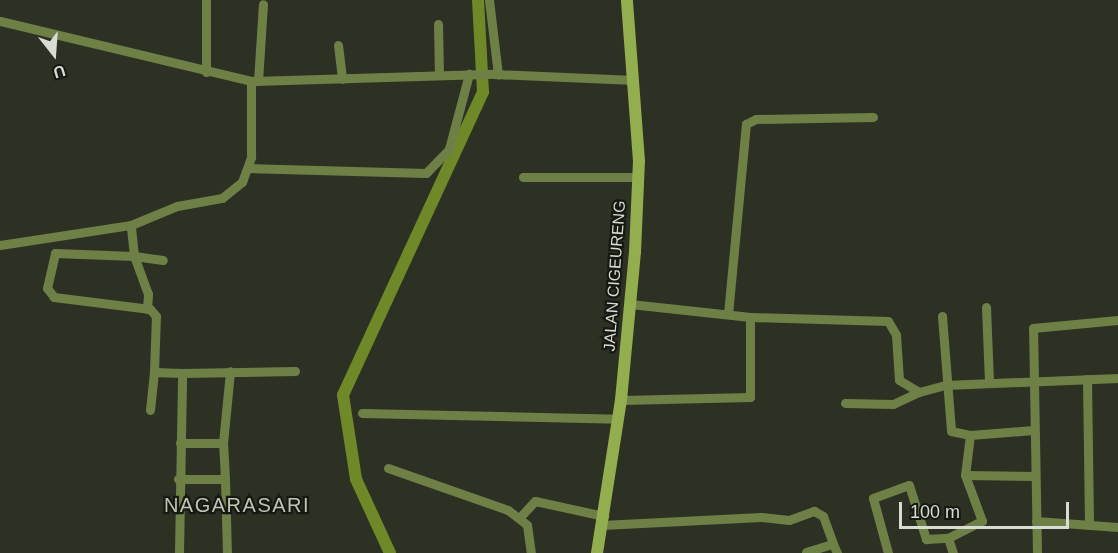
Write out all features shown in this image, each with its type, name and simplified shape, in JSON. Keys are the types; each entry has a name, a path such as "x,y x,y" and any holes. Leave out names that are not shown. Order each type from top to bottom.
{"street":[{"path":"206,0 206,72"},
{"path":"489,0 496,74"},
{"name":"JALAN CIGEURENG","path":"597,553 621,400 638,177 634,80 627,0"},
{"path":"0,245 131,225 177,206 222,198 242,182 248,168 254,81 263,4"},
{"path":"0,21 206,72 254,81 474,74 634,80"},
{"path":"438,24 439,75"},
{"path":"338,45 342,79"},
{"path":"248,168 426,173 449,149 474,74"},
{"path":"728,314 746,124 756,119 873,117"},
{"path":"523,177 638,177"},
{"path":"131,225 134,255 148,294 147,309"},
{"path":"150,410 156,316 147,309 54,297 47,288 53,258 60,250 134,255 163,260"},
{"path":"630,304 750,317 888,321 896,335 900,383 919,392"},
{"path":"986,307 989,383"},
{"path":"942,316 949,429 970,435 1033,430"},
{"path":"621,400 750,397 750,317"},
{"path":"1037,553 1030,381 1033,328 1038,324 1118,320"},
{"path":"227,553 223,443 230,371"},
{"path":"154,372 295,371"},
{"path":"179,553 178,479 182,373"},
{"path":"845,403 893,404 919,392 945,385 1118,378"},
{"path":"1087,379 1089,525"},
{"path":"362,414 618,419"},
{"path":"888,553 873,498 903,485 911,487 926,539 948,538 982,521 965,475 970,435"},
{"path":"180,443 223,443"},
{"path":"388,468 520,517 528,530 531,553"},
{"path":"965,475 1034,476"},
{"path":"178,479 225,478"},
{"path":"520,517 535,501 603,520 761,517 789,520 814,511 823,516 835,548 806,552"},
{"path":"1036,521 1118,527"},
{"path":"948,538 953,553"}],"waterway":[{"path":"390,553 356,479 343,395 483,92 478,0"}],"district":[{"name":"NAGARASARI","path":"237,505"}]}
